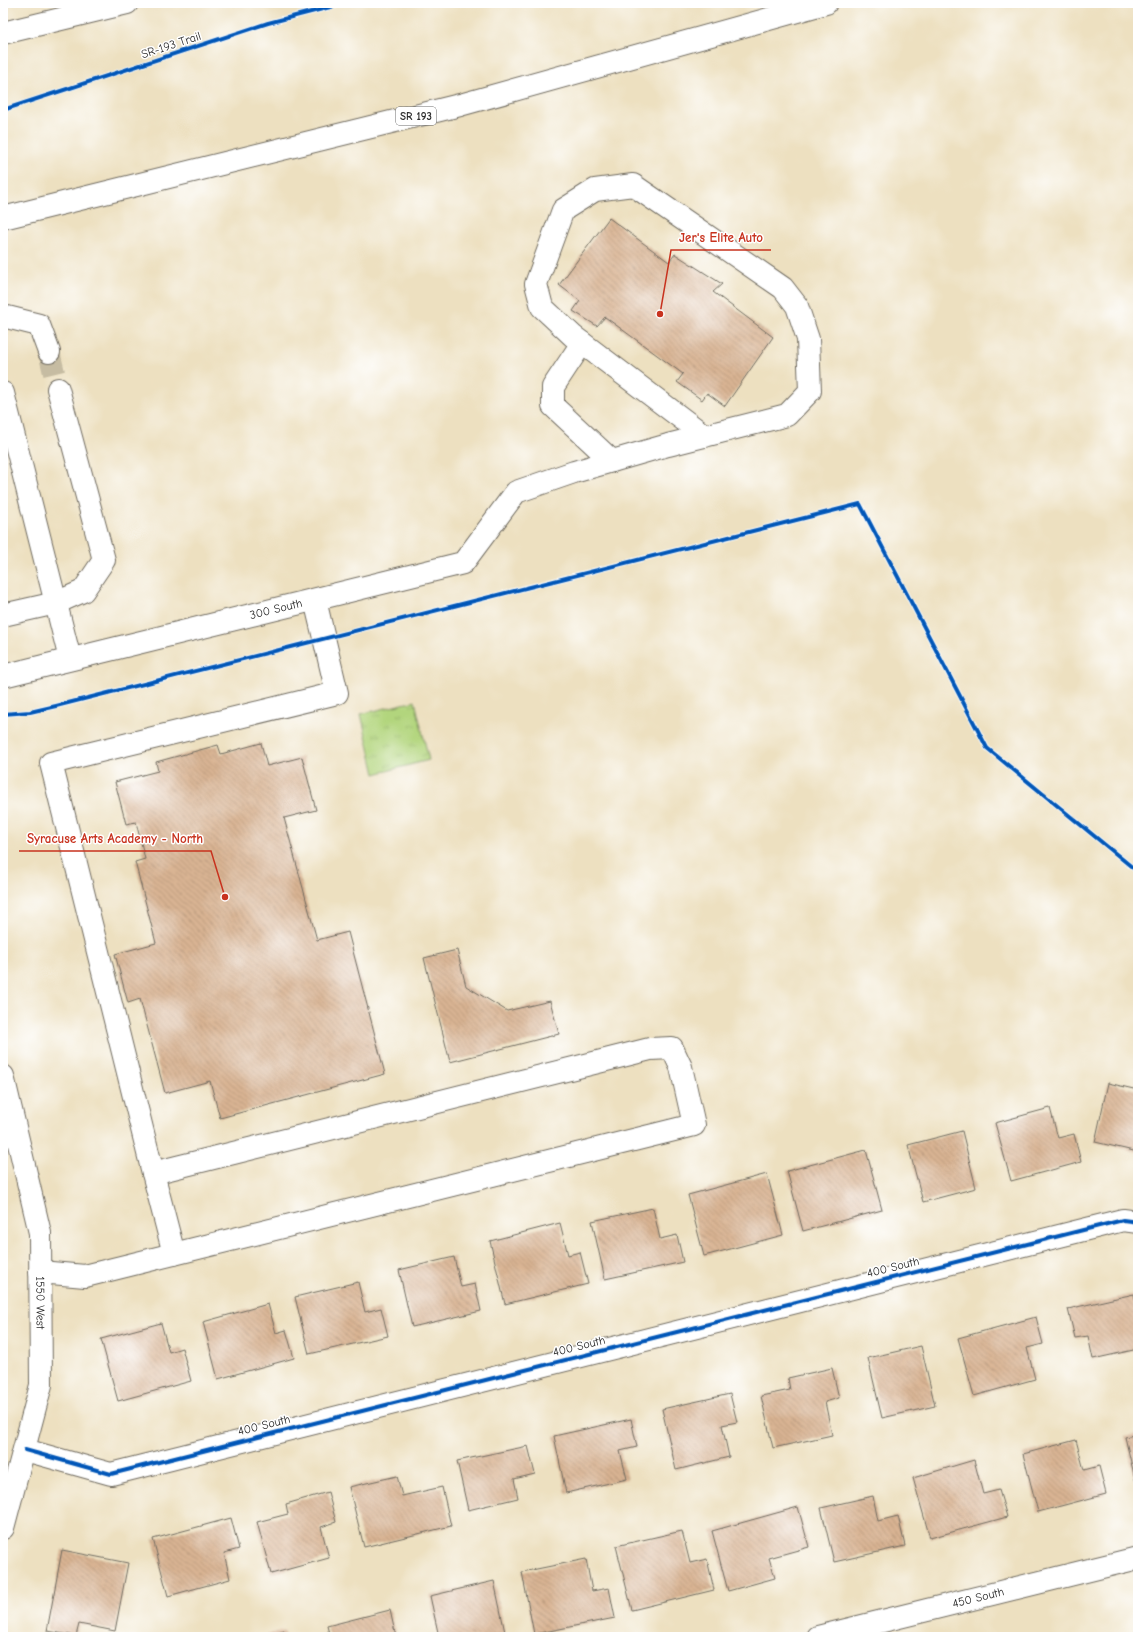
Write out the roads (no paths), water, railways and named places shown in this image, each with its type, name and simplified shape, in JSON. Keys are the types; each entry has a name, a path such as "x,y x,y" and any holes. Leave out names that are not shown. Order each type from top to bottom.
{"street":[{"path":"3,33 127,3"},
{"name":"SR 193","path":"3,218 460,105 826,3"},
{"path":"582,343 553,387 553,406 612,461 787,415 810,391 808,339 797,306 783,288 633,185 594,190 563,210 536,284 542,307 582,343 705,436"},
{"path":"4,320 39,325 49,352"},
{"path":"3,615 56,603 84,591 104,560 58,389"},
{"path":"3,393 70,659"},
{"name":"300 South","path":"3,676 463,563 516,492 612,461"},
{"path":"174,1254 50,763 337,693 315,600"},
{"path":"40,1272 85,1276 694,1125 682,1067 672,1048 650,1049 153,1173"},
{"name":"1550 West","path":"3,1076 40,1233 41,1385 25,1450 3,1528"},
{"name":"400 South","path":"25,1450 111,1474 1123,1220 1138,1222"},
{"name":"450 South","path":"818,1637 1138,1558"}],"tunnel":[{"path":"49,352 58,389"}],"place":[{"name":"Jer's Elite Auto","path":"660,314"},
{"name":"Syracuse Arts Academy - North","path":"225,897"}]}
